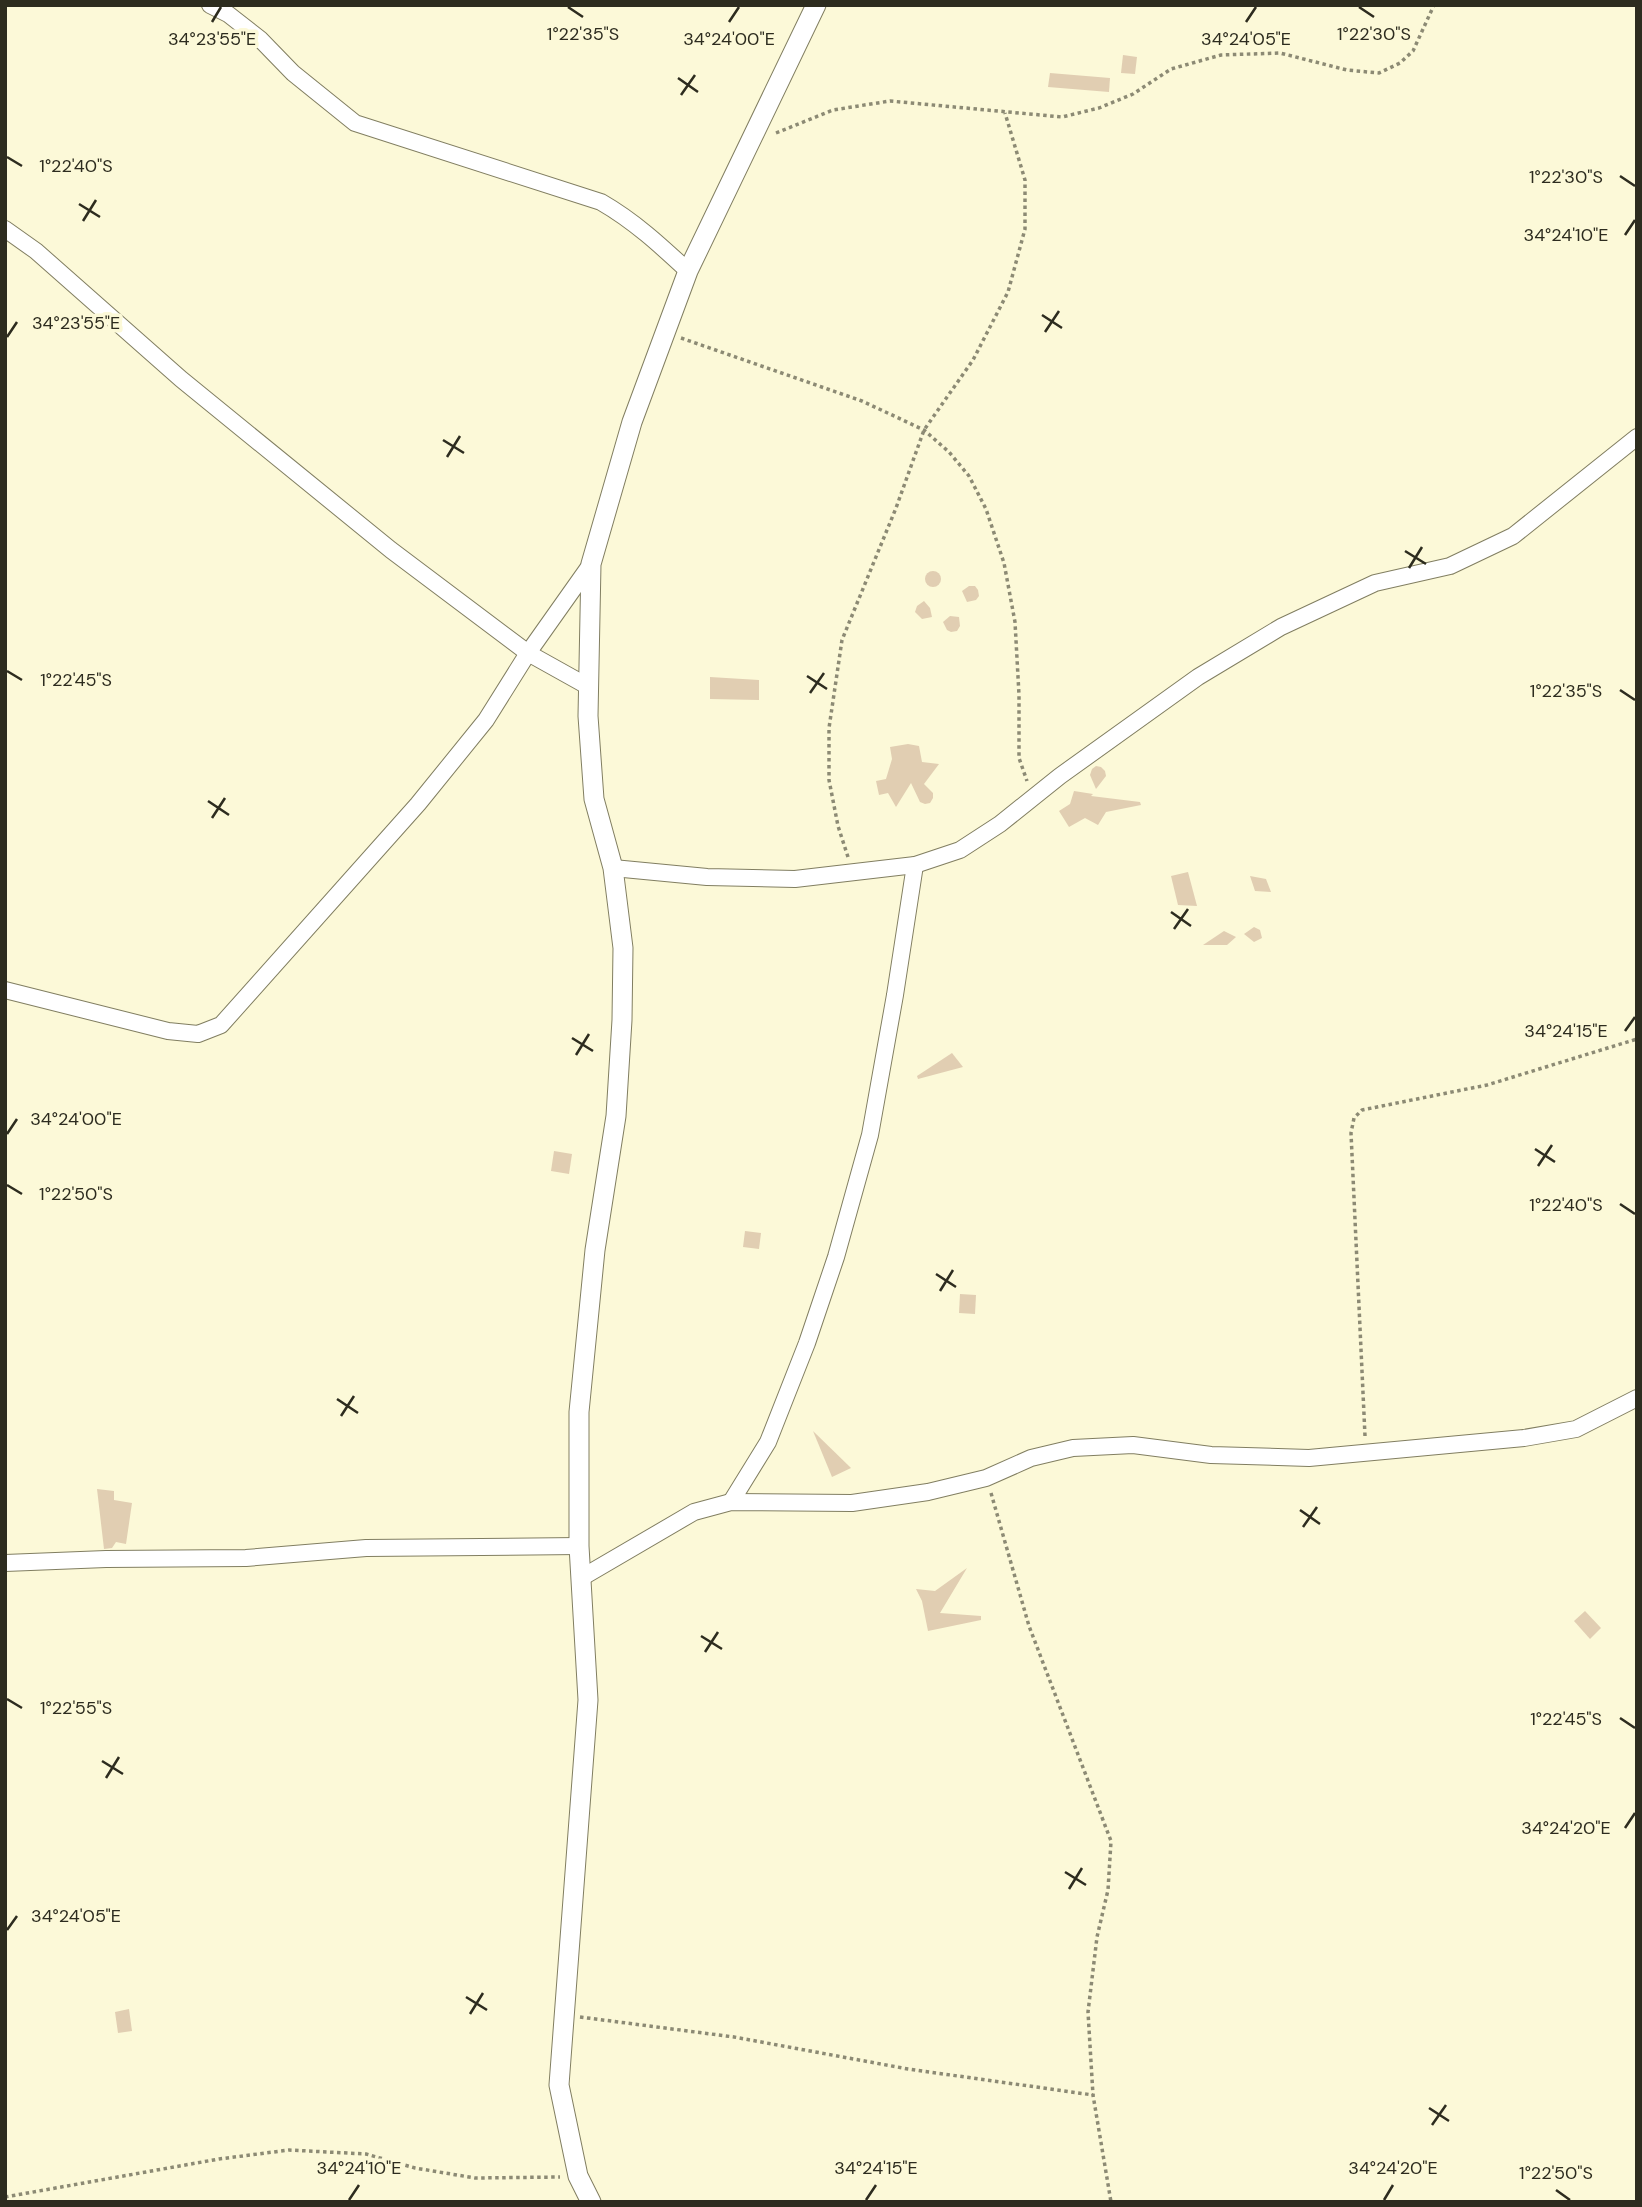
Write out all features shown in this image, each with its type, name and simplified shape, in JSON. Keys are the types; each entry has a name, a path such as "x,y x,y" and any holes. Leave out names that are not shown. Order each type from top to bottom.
{"street":[{"path":"210,5 228,14 260,39 293,73 355,123 601,202 628,218 688,271"},
{"path":"591,2202 578,2176 559,2085 588,1700 579,1546 579,1412 595,1250 616,1116 623,948 613,867 594,799 588,716 591,564 632,422 688,271 816,5"},
{"path":"5,229 36,251 202,397 391,550 528,653 589,687"},
{"path":"613,867 707,877 795,879 915,865 960,850 1000,824 1198,677 1281,627 1375,583 1450,566 1513,536 1637,437"},
{"path":"5,990 168,1031 198,1034 221,1025 418,804 486,720 528,653 591,564"},
{"path":"731,1502 768,1442 807,1343 839,1245 870,1135 915,865"},
{"path":"581,1578 694,1512 731,1502 852,1503 928,1492 986,1478 1031,1458 1073,1448 1132,1445 1211,1455 1310,1458 1366,1451 1439,1448 1576,1429 1637,1398"},
{"path":"5,1563 246,1558 366,1548 579,1546"}],"path":[{"path":"749,144 833,110 890,101 1062,117 1099,108 1133,94 1171,69 1221,55 1280,53 1347,70 1380,73 1400,63 1413,51 1434,5"},
{"path":"852,872 838,826 829,780 829,728 842,640 897,508 924,430 973,360 1008,292 1026,229 1025,180 1005,113"},
{"path":"666,333 862,401 924,430 949,452 969,476 986,509 1004,564 1015,622 1019,758 1023,774 1035,796"},
{"path":"1366,1451 1354,1228 1351,1133 1354,1118 1362,1110 1487,1085 1637,1039"},
{"path":"986,1478 1030,1626 1111,1841 1108,1890 1097,1937 1088,2012 1093,2095 1111,2202"},
{"path":"565,2015 734,2037 908,2069 1093,2095"},
{"path":"5,2197 219,2159 289,2150 366,2154 415,2168 475,2178 578,2176"}],"building":[{"path":"1123,55 1137,57 1135,74 1121,73"},
{"path":"1050,73 1110,78 1109,92 1048,87"},
{"path":"933,571 941,579 933,587 925,579"},
{"path":"969,586 975,586 979,596 976,600 967,602 962,591"},
{"path":"924,601 930,608 932,617 922,619 915,612 917,606"},
{"path":"950,616 959,617 960,626 957,631 947,630 943,622"},
{"path":"710,677 759,680 759,700 710,699"},
{"path":"908,744 919,746 922,762 939,764 924,784 933,793 933,798 930,803 920,802 911,783 896,807 888,793 879,795 876,781 886,779 892,759 890,747"},
{"path":"1096,766 1105,771 1106,776 1096,789 1090,775"},
{"path":"1074,791 1093,794 1091,796 1140,802 1141,805 1106,812 1098,825 1085,818 1069,827 1059,811 1070,804"},
{"path":"1188,872 1197,906 1178,905 1171,876"},
{"path":"1250,876 1266,879 1271,892 1255,891"},
{"path":"1254,927 1260,930 1262,938 1254,942 1244,934"},
{"path":"1224,931 1236,937 1227,945 1203,945"},
{"path":"952,1053 963,1067 918,1079 917,1076"},
{"path":"554,1151 572,1154 569,1174 551,1171"},
{"path":"745,1231 761,1233 759,1249 743,1247"},
{"path":"960,1294 976,1295 975,1314 959,1313"},
{"path":"813,1431 851,1468 832,1477"},
{"path":"97,1489 114,1491 114,1500 132,1503 126,1544 116,1542 112,1548 104,1549"},
{"path":"967,1568 940,1613 981,1616 981,1620 928,1631 922,1601 916,1589 935,1591"},
{"path":"1585,1611 1601,1628 1590,1639 1574,1621"},
{"path":"129,2009 132,2031 118,2033 115,2012"}]}
